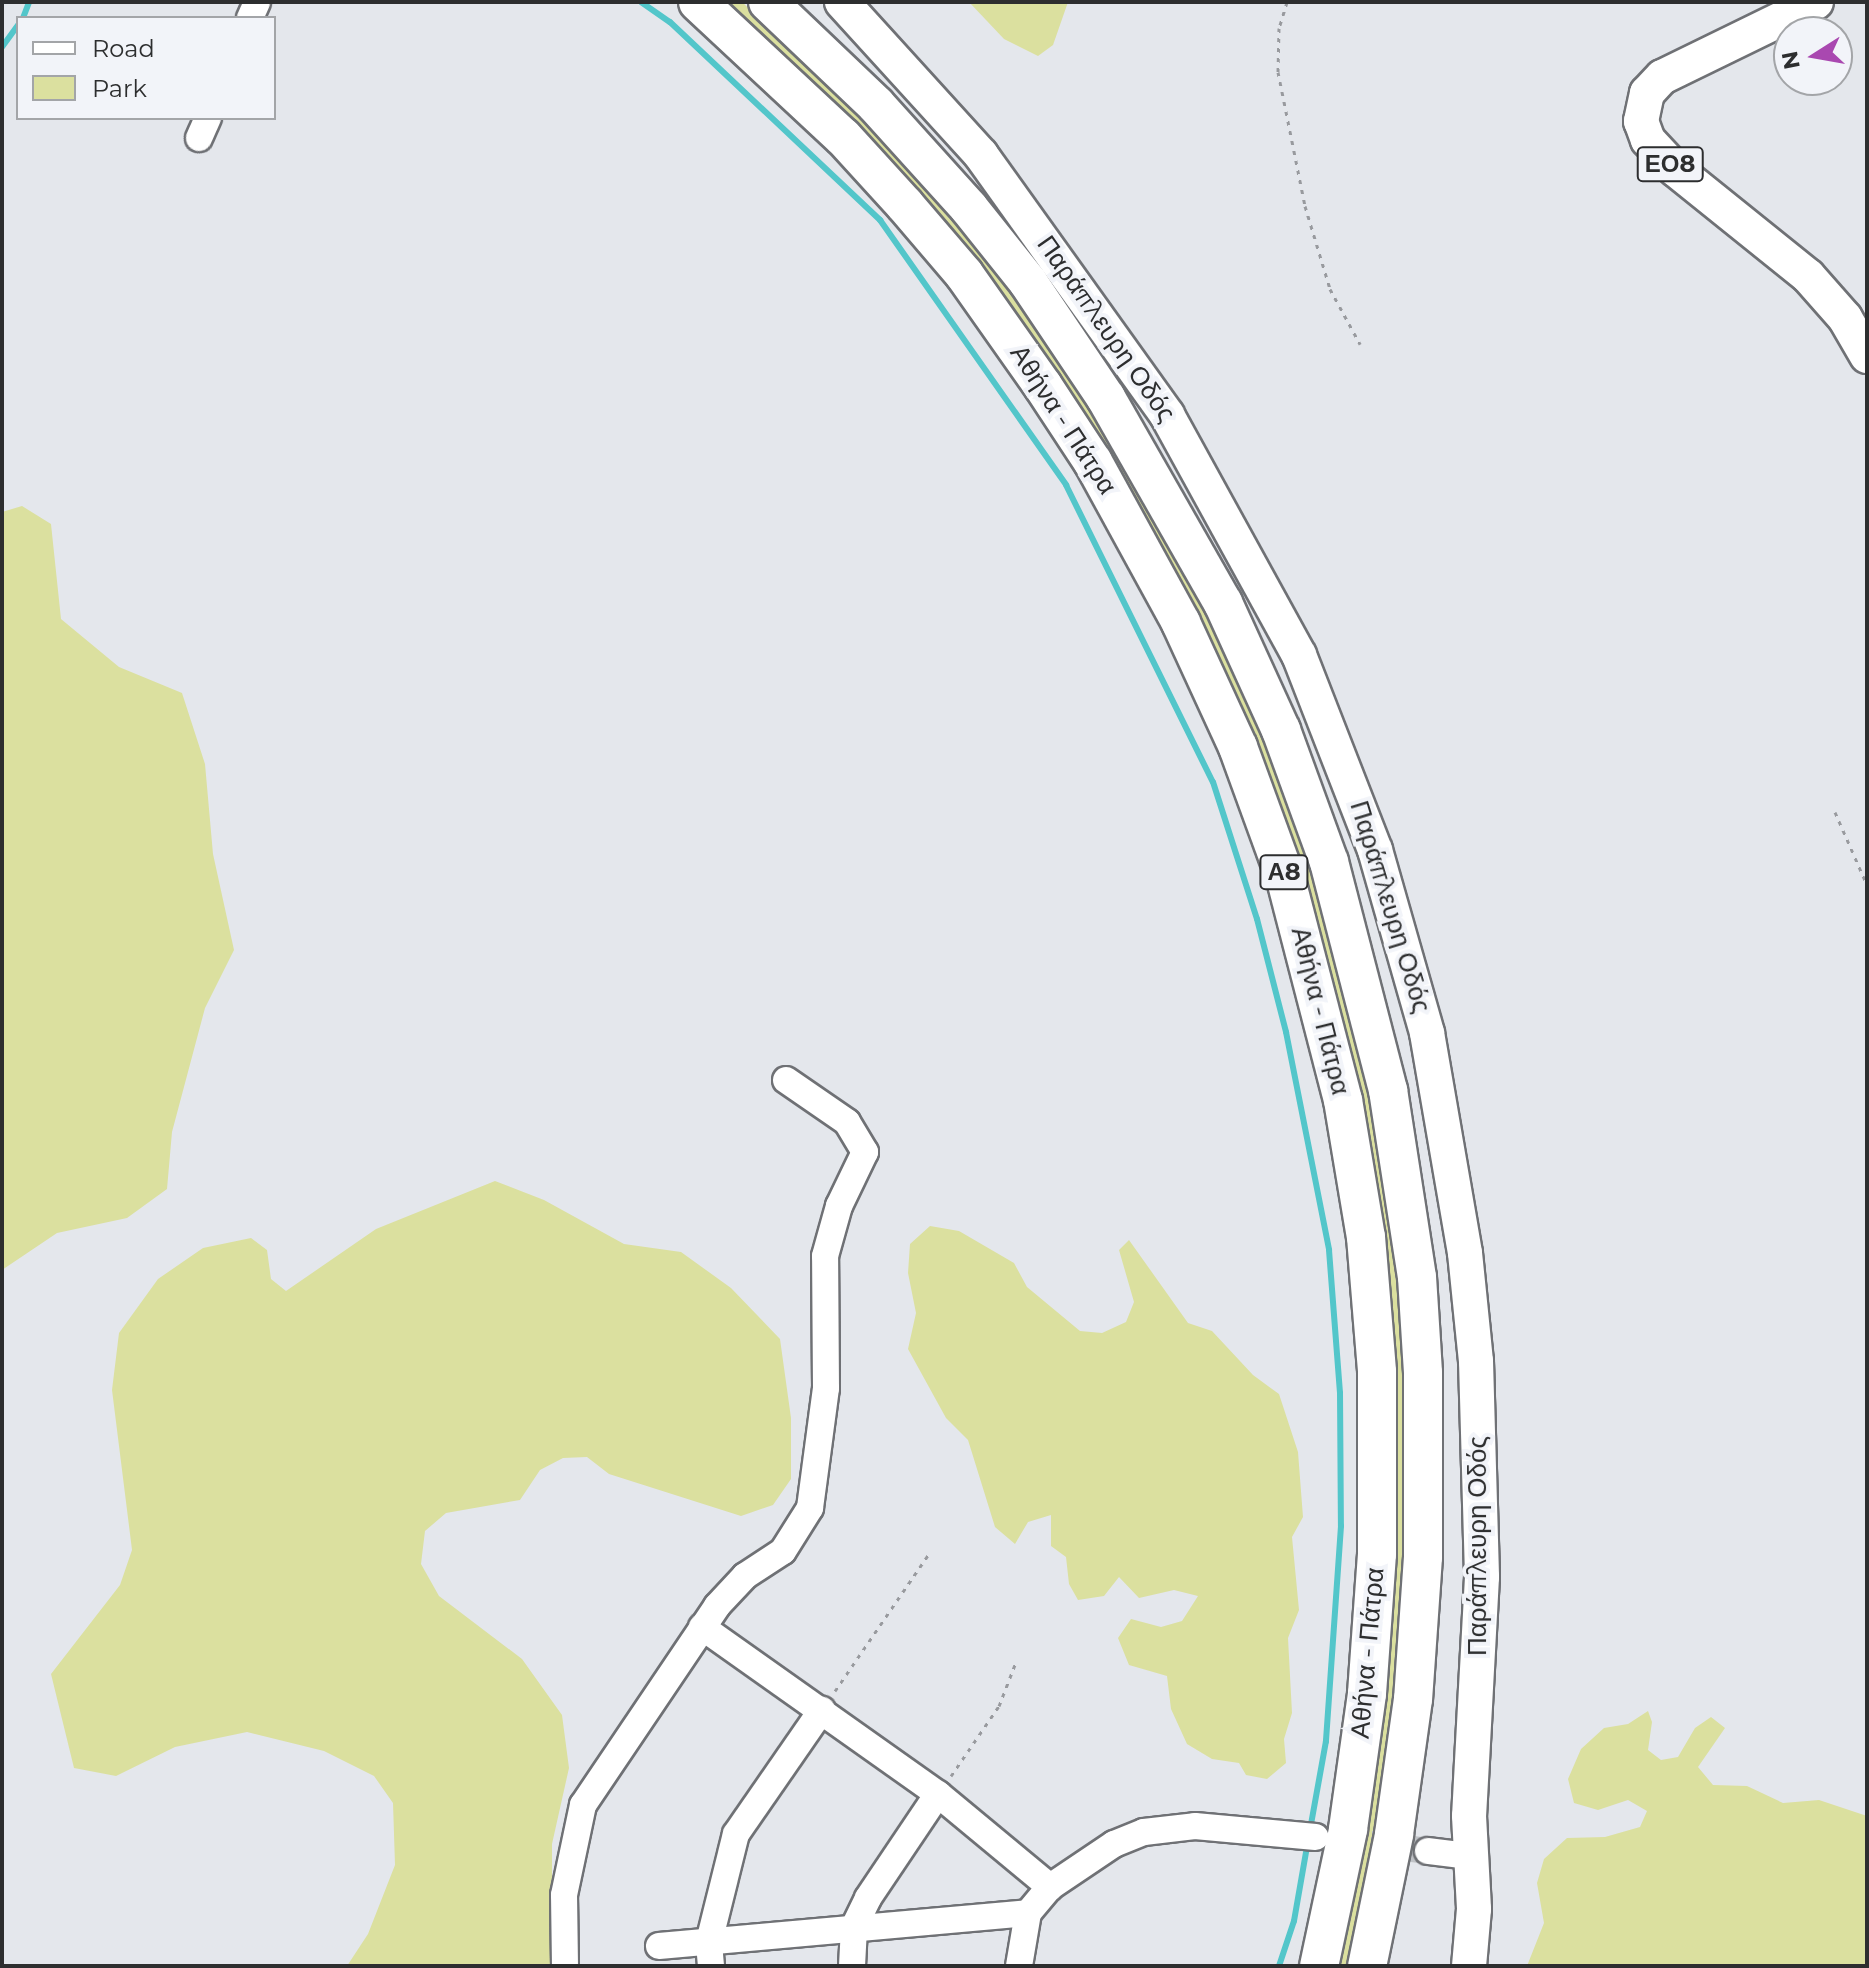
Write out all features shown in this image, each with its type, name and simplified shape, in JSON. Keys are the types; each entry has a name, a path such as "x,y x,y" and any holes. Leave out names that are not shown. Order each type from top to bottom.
{"highway":[{"name":"Αθήνα - Πάτρα","path":"698,2 788,83 905,205 964,274 1043,386 1100,475 1181,623 1238,747 1285,876 1343,1100 1368,1252 1377,1372 1377,1554 1367,1694 1348,1830 1319,1966"},
{"name":"Αθήνα - Πάτρα","path":"768,2 876,105 969,208 1028,282 1106,398 1223,603 1281,730 1329,862 1388,1090 1417,1277 1423,1373 1423,1557 1413,1699 1394,1835 1367,1966"}],"main road":[{"name":"Παράπλευρη Οδός","path":"842,2 981,155 1167,415 1299,655 1375,850 1430,1047 1463,1238 1476,1361 1482,1577 1469,1856 1474,1909 1469,1966"},
{"name":"ΕΟ8","path":"1816,2 1662,77 1647,93 1641,121 1648,140 1675,169 1808,276 1845,318 1867,356"}],"street":[{"path":"565,1966 564,1895 583,1805 702,1627 745,1576 796,1537 810,1508 826,1388 825,1256 839,1206 865,1152 847,1122 786,1080"},
{"path":"702,1627 938,1794 1050,1887"},
{"path":"710,1954 736,1834 822,1710"},
{"path":"852,1966 854,1927 938,1794"},
{"path":"1019,1966 1028,1913 1050,1887 1081,1862 1144,1832 1195,1826 1315,1837"},
{"path":"1428,1851 1469,1856"},
{"path":"659,1946 710,1954 854,1927 1028,1913"}],"path":[{"path":"1287,2 1279,28 1278,72 1305,206 1330,289 1360,344"},
{"path":"1835,812 1867,885"},
{"path":"822,1710 930,1552"},
{"path":"938,1794 999,1706 1016,1662"}],"green space":[{"path":"727,2 742,2 863,117 1014,294 1117,446 1207,610 1282,780 1312,868 1371,1093 1399,1279 1406,1373 1405,1557 1396,1695 1376,1831 1349,1966 1338,1966 1367,1830 1390,1648 1396,1373 1390,1280 1361,1096 1303,871 1273,783 1198,615 1083,413 949,227 856,124"},
{"path":"969,2 1068,2 1053,45 1038,56 1004,39"},
{"path":"22,506 51,524 61,619 119,667 182,693 205,764 213,854 234,950 205,1008 172,1132 167,1189 127,1218 57,1233 2,1270 2,512"},
{"path":"495,1181 544,1200 624,1244 681,1252 731,1288 780,1339 791,1418 791,1479 773,1505 741,1516 609,1474 587,1457 563,1458 540,1470 520,1500 446,1513 425,1531 421,1564 439,1596 522,1659 562,1715 569,1768 552,1844 552,1966 347,1966 368,1934 395,1865 393,1803 374,1776 324,1751 247,1732 175,1747 116,1776 74,1768 51,1674 120,1585 132,1550 112,1390 119,1333 158,1279 203,1248 251,1238 267,1250 271,1279 286,1291 376,1229"},
{"path":"930,1226 959,1231 1014,1263 1027,1287 1080,1331 1102,1333 1126,1322 1134,1302 1119,1250 1129,1240 1188,1323 1212,1331 1253,1375 1279,1394 1298,1452 1303,1517 1292,1537 1299,1610 1288,1638 1292,1713 1284,1739 1286,1763 1267,1779 1246,1775 1239,1763 1212,1759 1187,1744 1171,1709 1167,1676 1129,1665 1118,1638 1131,1619 1161,1627 1182,1621 1198,1596 1174,1590 1139,1598 1119,1577 1104,1596 1078,1600 1069,1584 1066,1557 1051,1546 1051,1515 1028,1522 1015,1544 995,1527 968,1440 946,1418 908,1349 916,1313 908,1273 910,1244"},
{"path":"1648,1711 1652,1722 1648,1750 1661,1760 1678,1757 1695,1728 1711,1717 1725,1728 1698,1767 1713,1785 1747,1786 1783,1803 1819,1800 1867,1816 1867,1966 1527,1966 1544,1923 1537,1883 1544,1859 1567,1838 1605,1837 1640,1827 1647,1811 1628,1800 1598,1810 1574,1803 1568,1779 1581,1749 1604,1728 1628,1724"}],"waterway":[{"path":"24,16 29,2"},
{"path":"641,2 670,22 880,220 1066,485 1213,782 1257,919 1286,1032 1329,1250 1340,1393 1341,1526 1326,1741 1310,1830"},
{"path":"2,47 16,28"},
{"path":"1279,1966 1294,1921 1308,1841"}],"tunnel":[{"path":"1332,1839 1428,1851"}]}
